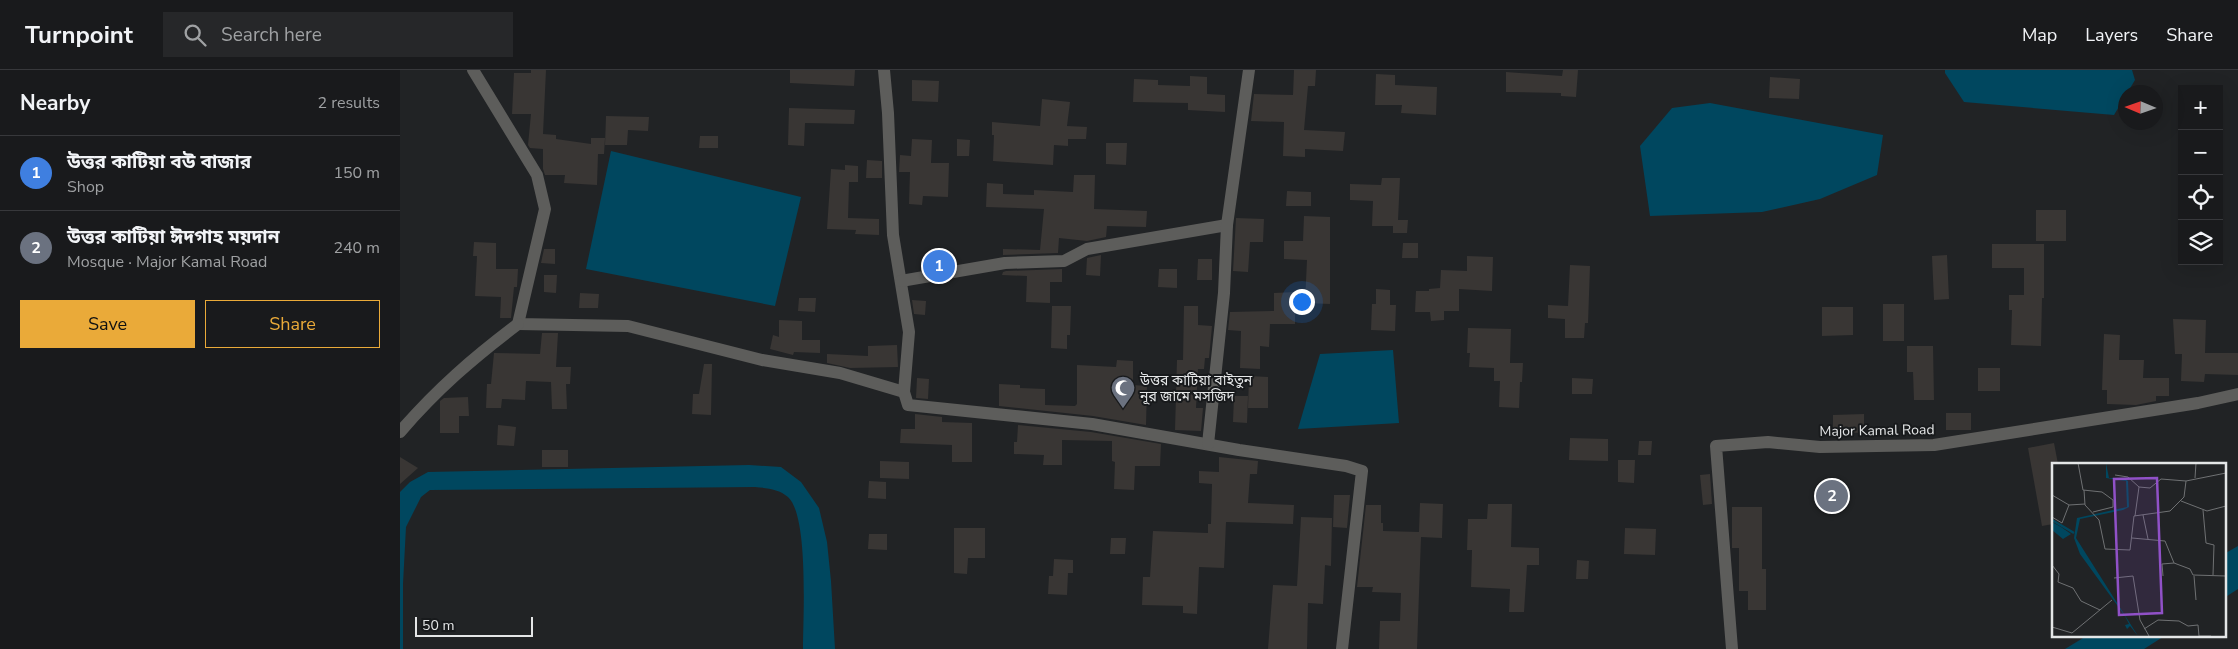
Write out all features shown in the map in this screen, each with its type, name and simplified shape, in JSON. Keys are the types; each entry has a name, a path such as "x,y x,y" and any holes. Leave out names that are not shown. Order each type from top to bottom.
{"street":[{"path":"473,70 538,175 545,209 518,324"},
{"path":"884,70 888,114 893,235 909,332 904,392 908,405 1092,424 1346,466 1362,471 1342,649"},
{"path":"1208,444 1224,293 1227,225 1249,70"},
{"path":"901,281 1005,263 1064,261 1087,249 1227,225"},
{"path":"400,432 427,401 470,361 518,324 628,326 762,360 840,373 904,392"},
{"name":"Major Kamal Road","path":"1732,649 1716,446 1768,442 1820,448 1934,445 2198,403 2238,394"}],"water":[{"path":"1945,70 2132,70 2135,80 2132,85 2118,85 2118,108 2114,115 1964,102 1945,73"},
{"path":"1710,103 1883,135 1877,175 1820,199 1762,212 1650,216 1640,146 1672,108"},
{"path":"611,151 801,197 775,306 586,269"},
{"path":"1393,350 1399,423 1298,429 1320,354"},
{"path":"749,465 781,467 801,482 819,508 827,542 835,649 803,649 804,593 802,546 795,508 788,497 781,492 755,487 430,490 421,497 406,527 403,584 403,649 400,649 400,492 410,482 428,472"},
{"path":"2238,546 2238,589 2226,597 2226,553"},
{"path":"2086,636 2164,636 2144,649 2065,649"}],"building":[{"path":"531,70 546,70 543,134 556,135 556,139 591,144 591,138 605,138 604,154 598,154 597,185 564,183 565,175 545,175 543,169 543,149 530,148 528,145 531,114 512,114 514,73 531,73"},
{"path":"790,70 855,70 854,86 790,83"},
{"path":"1294,70 1316,70 1315,86 1308,86 1304,130 1345,132 1343,151 1305,149 1305,157 1283,156 1284,122 1251,121 1254,94 1293,95"},
{"path":"1563,70 1578,70 1576,97 1561,96 1561,93 1506,92 1506,72 1562,76"},
{"path":"1376,74 1395,75 1395,85 1437,87 1436,115 1401,113 1402,105 1375,105"},
{"path":"1190,76 1207,77 1207,94 1225,95 1225,112 1188,110 1188,103 1133,102 1134,79 1158,80 1158,85 1190,86"},
{"path":"1770,77 1800,79 1799,99 1769,98"},
{"path":"912,80 939,81 938,102 912,101"},
{"path":"1042,99 1070,102 1067,126 1087,127 1086,139 1068,139 1068,146 1054,145 1053,165 993,161 994,135 992,135 992,122 1040,126"},
{"path":"789,108 855,110 854,124 805,123 804,146 788,145"},
{"path":"606,116 649,117 648,131 628,130 627,145 605,145"},
{"path":"700,136 718,136 718,148 699,148"},
{"path":"912,139 932,140 931,163 949,163 948,197 923,196 922,205 909,204 910,172 899,172 900,155 911,156"},
{"path":"957,139 970,140 969,156 957,156"},
{"path":"1106,143 1127,143 1126,165 1106,164"},
{"path":"867,160 882,161 882,178 866,178"},
{"path":"845,165 858,166 858,182 849,182 848,218 879,219 879,235 855,234 856,230 827,229 831,169 845,170"},
{"path":"1074,175 1095,175 1094,209 1147,211 1146,227 1107,226 1106,237 1087,241 1059,238 1058,253 1003,255 1003,249 1040,250 1044,209 986,207 987,183 1003,184 1003,194 1034,195 1034,190 1073,192"},
{"path":"1382,178 1400,178 1398,220 1408,220 1407,233 1393,233 1393,226 1372,226 1373,201 1350,200 1350,184 1381,185"},
{"path":"1287,191 1311,192 1311,206 1286,206"},
{"path":"2036,210 2066,210 2066,241 2036,241"},
{"path":"1304,216 1330,217 1330,304 1305,303 1307,260 1284,259 1284,241 1303,241"},
{"path":"1236,218 1264,219 1263,242 1250,242 1248,272 1233,271"},
{"path":"474,242 496,243 496,269 518,269 517,287 514,287 511,318 500,318 501,297 475,296 477,256 473,256"},
{"path":"1403,243 1418,243 1418,258 1402,258"},
{"path":"1992,244 2044,244 2044,298 2042,298 2041,346 2011,345 2012,310 2009,310 2009,295 2024,295 2024,268 1992,268"},
{"path":"544,249 555,249 555,264 541,263"},
{"path":"1101,255 1100,276 1086,275 1087,258"},
{"path":"1947,255 1949,299 1934,300 1932,256"},
{"path":"1467,256 1493,257 1492,291 1459,289 1459,311 1444,311 1444,320 1431,321 1430,312 1415,312 1416,291 1429,291 1429,289 1440,288 1441,270 1467,271"},
{"path":"1198,259 1212,259 1212,280 1197,280"},
{"path":"1570,265 1590,266 1588,323 1585,323 1584,338 1565,338 1565,319 1548,318 1548,305 1568,306"},
{"path":"1062,269 1062,282 1050,282 1050,303 1026,302 1027,276 1002,275 1006,271"},
{"path":"1159,269 1177,269 1177,288 1158,287"},
{"path":"544,275 557,275 556,293 544,292"},
{"path":"1376,289 1390,290 1390,305 1396,305 1395,331 1371,330 1372,304 1376,304"},
{"path":"1295,292 1295,324 1270,324 1269,347 1260,346 1260,369 1240,368 1241,331 1228,330 1230,312 1274,311 1274,293"},
{"path":"580,293 599,294 598,308 579,308"},
{"path":"799,298 816,298 815,312 798,311"},
{"path":"912,300 926,301 925,315 914,314"},
{"path":"1883,304 1904,304 1904,341 1883,341"},
{"path":"1052,306 1071,306 1070,335 1067,335 1067,349 1051,348"},
{"path":"1184,306 1198,306 1198,325 1212,326 1209,358 1205,358 1204,369 1198,369 1196,408 1203,408 1201,431 1175,430 1177,360 1183,360"},
{"path":"1822,307 1853,307 1853,335 1822,336"},
{"path":"2173,319 2206,320 2205,353 2238,353 2238,375 2205,374 2204,382 2181,381 2182,354 2175,354"},
{"path":"779,320 802,321 802,340 820,340 820,353 794,352 793,355 770,349 773,335 779,337"},
{"path":"1468,328 1511,329 1510,363 1523,363 1519,408 1499,407 1500,381 1494,381 1494,368 1469,367 1470,353 1467,353"},
{"path":"542,333 558,333 556,367 571,367 570,384 566,384 567,409 552,409 551,382 526,381 525,400 502,399 501,408 486,408 487,384 491,384 494,353 540,354"},
{"path":"2104,334 2120,335 2119,360 2144,360 2143,378 2169,378 2169,396 2156,396 2156,401 2136,405 2107,404 2107,390 2102,390"},
{"path":"897,345 898,367 850,368 827,363 827,354 868,356 868,346"},
{"path":"1907,346 1933,346 1934,400 1914,400 1913,372 1907,372"},
{"path":"1117,360 1133,361 1133,385 1147,386 1146,425 1093,416 999,406 999,384 1020,385 1020,388 1045,389 1045,405 1075,406 1077,404 1077,365 1116,367"},
{"path":"704,364 712,364 711,415 692,414 693,394 699,394"},
{"path":"1978,368 2000,368 2000,391 1978,391"},
{"path":"1249,376 1268,377 1268,408 1248,408"},
{"path":"917,378 929,379 928,399 916,398"},
{"path":"1572,378 1593,379 1592,394 1572,394"},
{"path":"1234,396 1248,396 1247,423 1233,422"},
{"path":"468,397 469,416 459,416 459,433 440,433 440,401 444,398"},
{"path":"1946,413 1971,413 1971,430 1946,430"},
{"path":"915,414 942,417 942,422 972,423 972,462 952,462 952,445 900,443 901,429 915,429"},
{"path":"1864,414 1864,433 1833,432 1833,415"},
{"path":"498,425 516,427 514,446 497,445"},
{"path":"1018,425 1091,432 1161,444 1160,466 1135,466 1134,490 1114,489 1115,462 1112,461 1112,441 1062,440 1062,465 1043,465 1044,455 1014,454 1014,442 1017,442"},
{"path":"1570,438 1608,439 1608,461 1569,460"},
{"path":"1639,441 1652,441 1651,455 1638,455"},
{"path":"2054,443 2058,463 2052,463 2052,524 2042,526 2028,448"},
{"path":"542,450 568,450 568,467 542,467"},
{"path":"400,457 418,468 400,484"},
{"path":"1219,457 1258,461 1257,474 1250,474 1248,503 1294,505 1293,524 1226,522 1224,568 1199,567 1197,614 1183,613 1183,606 1142,605 1143,577 1150,577 1153,531 1208,533 1208,524 1211,524 1212,484 1199,483 1199,471 1219,472"},
{"path":"1618,460 1635,460 1634,483 1618,482"},
{"path":"880,461 909,462 909,479 880,478"},
{"path":"1710,474 1712,504 1703,505 1700,475"},
{"path":"869,481 886,482 886,499 868,498"},
{"path":"1334,495 1350,495 1347,528 1333,527"},
{"path":"1420,503 1443,504 1442,538 1421,537 1417,649 1379,649 1380,621 1400,621 1401,593 1372,592 1373,587 1357,587 1366,505 1381,505 1383,531 1419,532"},
{"path":"1488,504 1512,504 1511,547 1539,548 1539,565 1527,565 1524,612 1509,612 1510,589 1471,587 1472,550 1467,550 1468,519 1487,519"},
{"path":"1732,507 1762,507 1762,569 1766,569 1766,610 1748,610 1748,591 1739,591 1739,548 1732,548"},
{"path":"1301,517 1332,518 1331,566 1325,565 1323,604 1308,603 1307,649 1268,649 1273,585 1297,586"},
{"path":"954,528 985,528 985,558 968,558 967,574 954,573"},
{"path":"1625,528 1656,529 1655,555 1624,554"},
{"path":"869,534 887,534 887,550 868,549"},
{"path":"1111,538 1126,538 1125,554 1110,554"},
{"path":"1054,559 1073,560 1073,573 1068,573 1067,595 1048,594 1049,576 1053,576"},
{"path":"1577,560 1589,561 1588,579 1576,579"}],"place":[{"name":"উত্তর কাটিয়া বউ বাজার","path":"939,266"},
{"name":"উত্তর কাটিয়া বাইতুন নূর জামে মসজিদ","path":"1123,409"},
{"name":"উত্তর কাটিয়া ঈদগাহ ময়দান","path":"1832,496"}]}
